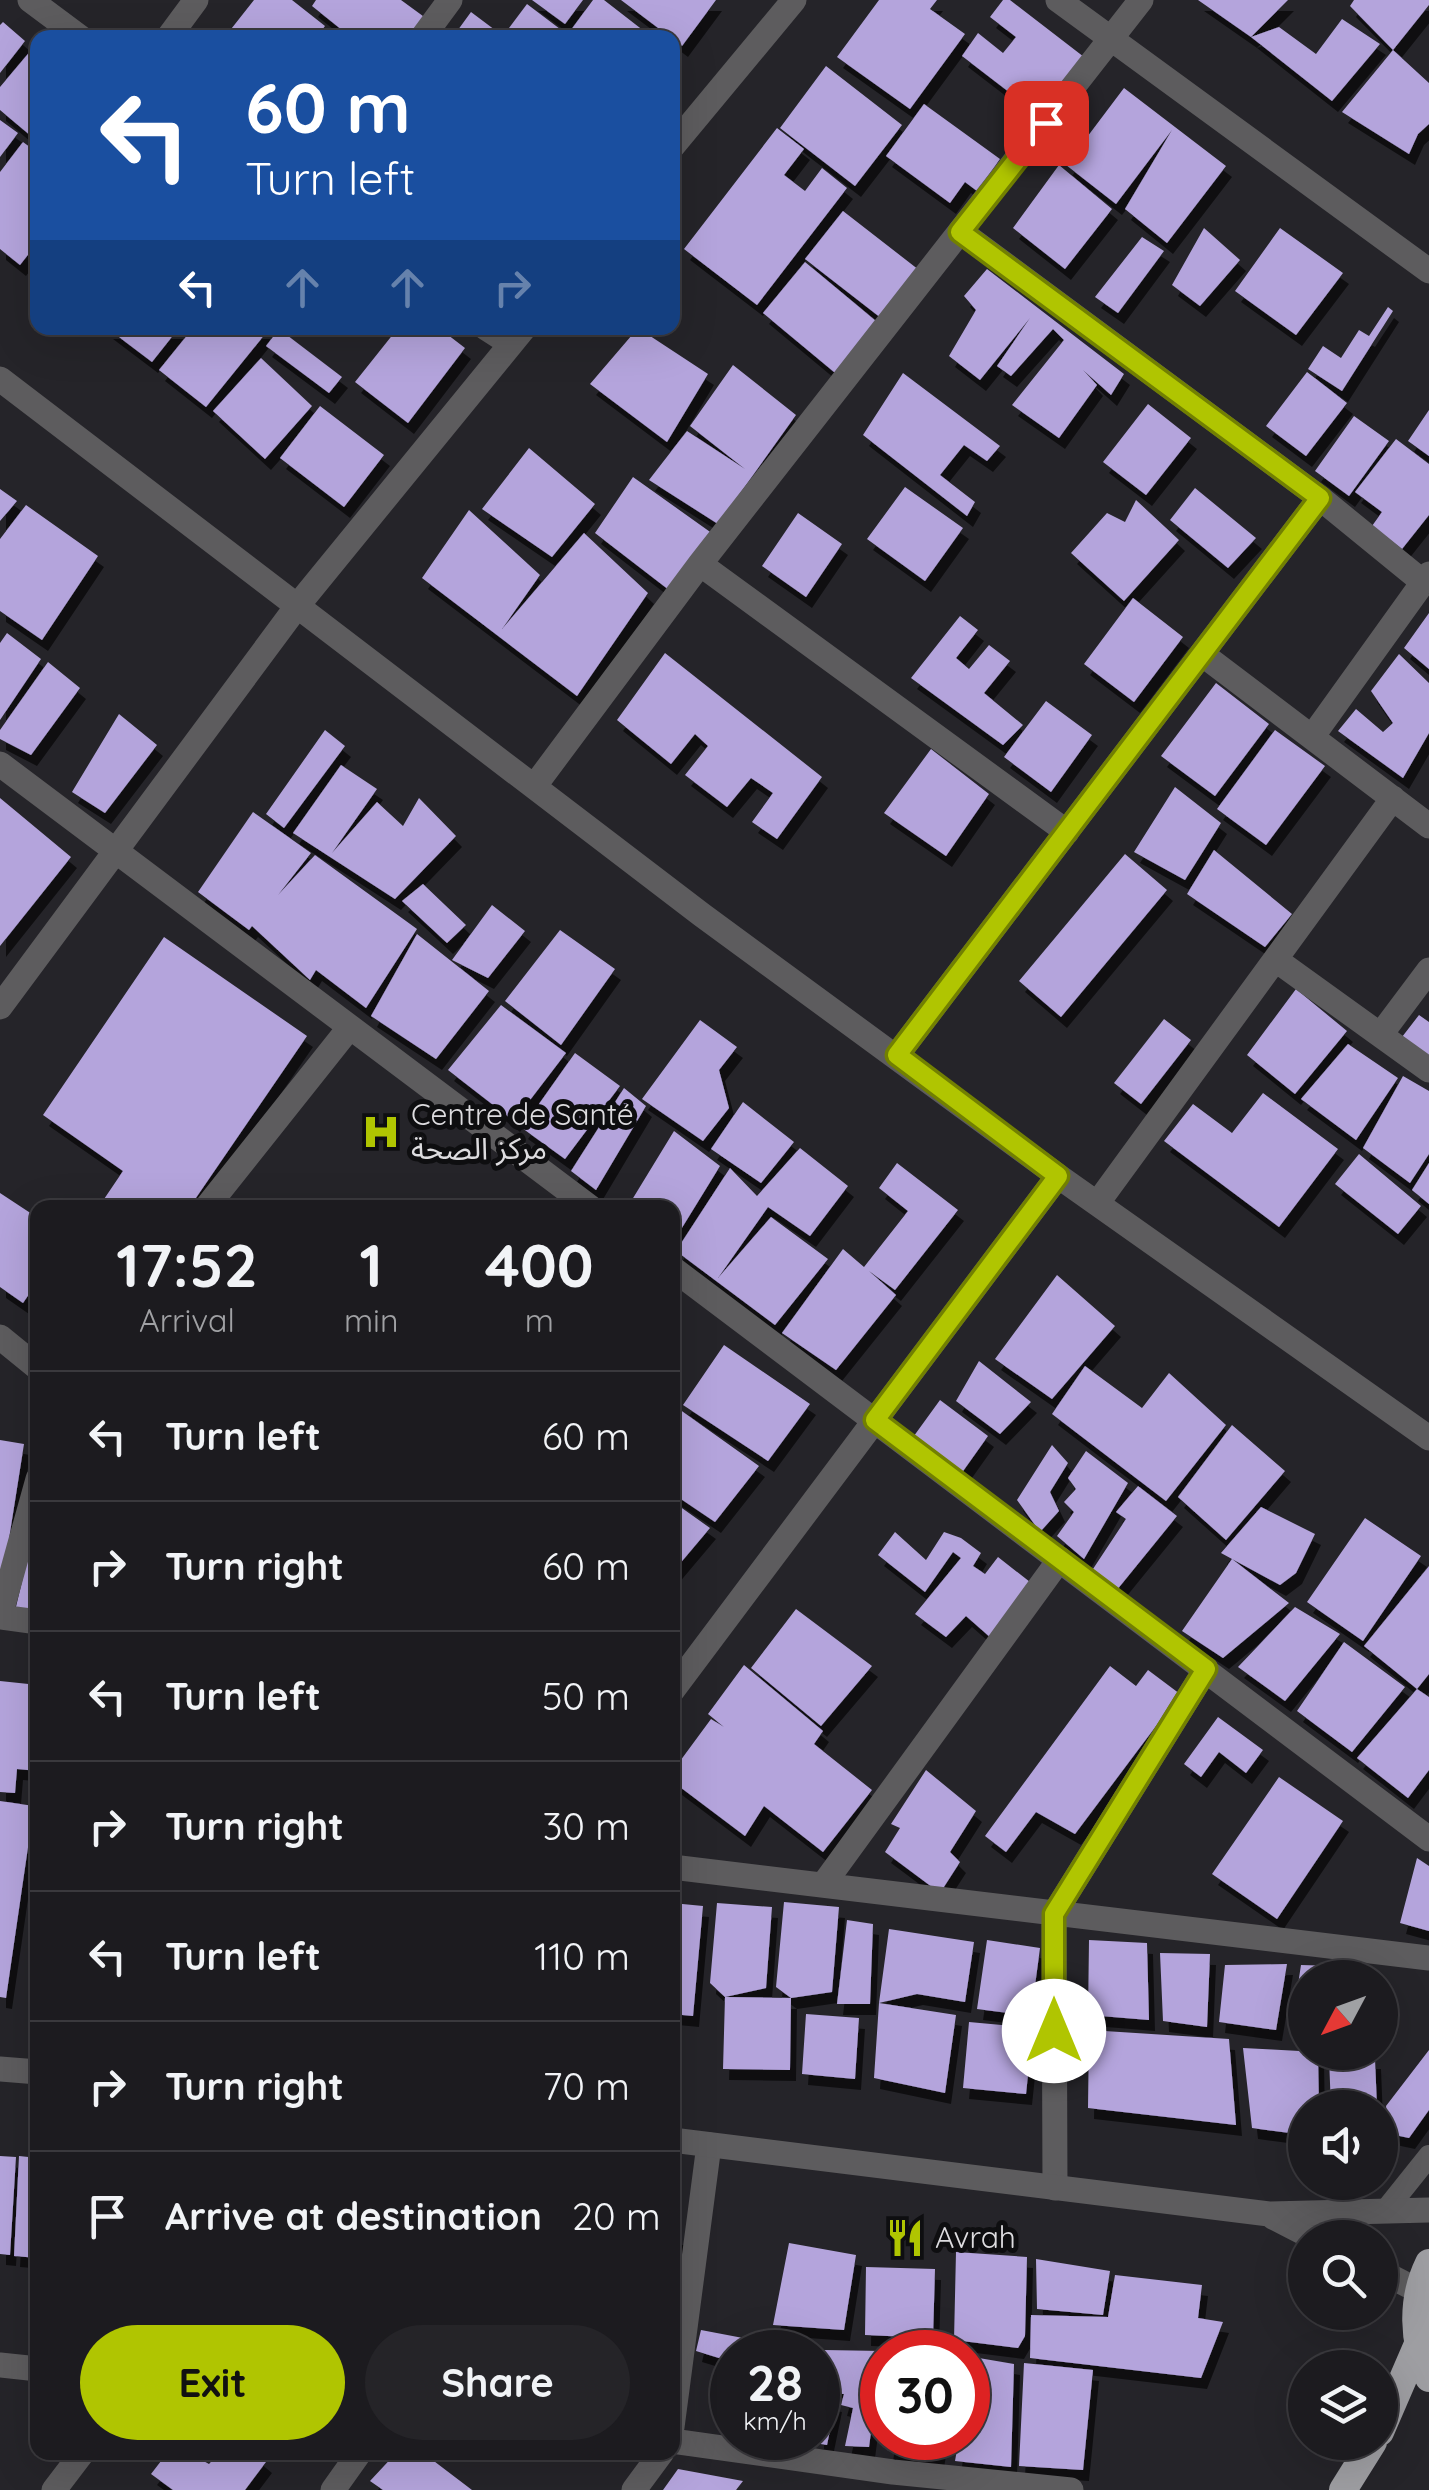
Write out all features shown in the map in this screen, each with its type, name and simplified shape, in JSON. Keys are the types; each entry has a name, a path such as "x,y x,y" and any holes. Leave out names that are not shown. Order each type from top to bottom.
{"highway":[{"path":"1429,2264 1420,2290 1418,2344 1429,2378"},
{"path":"1398,2390 1418,2344"},
{"path":"1343,2490 1362,2460"}],"street":[{"path":"30,0 69,30"},
{"path":"174,30 196,0"},
{"path":"428,30 450,0"},
{"path":"680,137 794,0"},
{"path":"1058,0 1429,270"},
{"path":"536,784 700,564 1141,0"},
{"path":"960,232 1426,578 1312,737"},
{"path":"0,1007 298,605 518,336"},
{"path":"0,379 536,784 702,915 1058,1176 1429,1438"},
{"path":"897,1055 1320,498"},
{"path":"700,564 1067,832"},
{"path":"1202,654 1429,826"},
{"path":"0,764 580,1200"},
{"path":"1099,1202 1393,798"},
{"path":"1276,960 1429,1070"},
{"path":"1381,1034 1429,970"},
{"path":"212,1200 350,1027"},
{"path":"680,1680 1058,1176"},
{"path":"680,1274 1429,1839"},
{"path":"0,1337 30,1361"},
{"path":"30,1508 0,1617 30,1621"},
{"path":"823,1885 1060,1559"},
{"path":"1055,2188 1054,1914 1206,1669"},
{"path":"680,1869 1429,1958"},
{"path":"0,2068 30,2071"},
{"path":"680,2141 1269,2214 1429,2210"},
{"path":"680,2367 709,2145"},
{"path":"1269,2214 1288,2224"},
{"path":"1398,2280 1420,2290"},
{"path":"0,2366 30,2368"},
{"path":"680,2442 887,2481 1071,2490"},
{"path":"54,2490 77,2460"},
{"path":"333,2490 354,2460"},
{"path":"634,2490 656,2460"}],"lane":[{"path":"1384,2211 1429,2156"}],"building":[{"path":"254,0 292,0 325,26 322,30 230,30"},
{"path":"316,0 401,0 427,19 419,30 342,30 312,6"},
{"path":"532,0 583,0 565,24"},
{"path":"593,0 604,0 643,30 571,30"},
{"path":"621,0 716,0 682,46 680,30 661,30"},
{"path":"879,0 937,0 930,9 965,34 910,109 837,57"},
{"path":"1003,0 1010,0 1084,57 1039,115 962,56 978,33 1003,53 1016,37 990,17"},
{"path":"1198,0 1288,0 1251,37"},
{"path":"1354,0 1429,0 1429,5 1393,50 1350,6"},
{"path":"527,4 559,30 508,30"},
{"path":"471,12 495,30 458,30"},
{"path":"1342,19 1380,44 1332,101 1251,37 1279,27 1316,54"},
{"path":"3,22 25,41 0,73 0,25"},
{"path":"1393,50 1429,83 1429,124 1418,134 1409,154 1342,112"},
{"path":"30,51 30,135 0,110 0,87"},
{"path":"826,66 902,125 855,186 780,128"},
{"path":"1124,88 1226,166 1167,243 1125,209 1172,130 1116,204 1066,165"},
{"path":"924,104 1000,159 977,191 965,182 950,203 886,156"},
{"path":"0,120 18,133 0,157"},
{"path":"777,128 804,149 784,175 805,191 822,168 847,188 757,305 684,249"},
{"path":"23,142 30,147 30,252 20,265 0,249 0,172"},
{"path":"1059,165 1112,209 1065,269 1013,228"},
{"path":"843,211 919,270 881,318 805,259"},
{"path":"1204,228 1240,260 1200,306 1172,285"},
{"path":"1280,228 1343,273 1296,335 1235,291"},
{"path":"1142,237 1164,251 1118,313 1095,297"},
{"path":"805,262 882,326 840,377 763,313"},
{"path":"987,269 1124,374 1111,395 1083,370 1097,385 1059,438 1012,405 1064,340 1053,329 1011,376 997,366 1030,318 980,380 949,356 976,310 964,296"},
{"path":"1388,307 1393,311 1342,391 1308,369 1323,346 1341,358 1359,330 1369,336"},
{"path":"116,335 173,335 152,362"},
{"path":"187,335 264,335 206,407 159,370"},
{"path":"274,335 287,335 342,377 329,393 266,346"},
{"path":"392,335 448,335 465,348 408,423 355,382"},
{"path":"632,335 649,335 708,374 667,442 590,384"},
{"path":"261,358 312,406 265,459 213,411"},
{"path":"733,365 796,415 718,524 649,480 687,431 745,469 690,426"},
{"path":"1307,372 1347,403 1306,456 1266,426"},
{"path":"903,373 1000,446 987,461 964,445 940,475 975,502 967,516 863,435"},
{"path":"1148,404 1191,438 1146,495 1103,462"},
{"path":"320,406 384,455 344,507 280,458"},
{"path":"1429,410 1429,456 1408,441"},
{"path":"1354,416 1389,441 1349,496 1315,471"},
{"path":"1396,439 1429,464 1429,515 1402,549 1372,526 1382,512 1355,492"},
{"path":"529,448 595,504 552,557 482,509"},
{"path":"633,477 713,534 669,590 595,533"},
{"path":"905,487 963,528 925,581 867,539"},
{"path":"1195,488 1256,538 1228,568 1170,520"},
{"path":"0,489 17,501 0,521"},
{"path":"1136,500 1179,540 1124,601 1071,553 1107,513 1125,522"},
{"path":"26,505 98,556 42,640 0,611 0,539"},
{"path":"469,510 540,575 502,629 584,533 648,593 577,696 422,578"},
{"path":"798,513 842,544 806,597 762,566"},
{"path":"1133,598 1183,637 1134,702 1084,664"},
{"path":"1429,613 1429,669 1404,648"},
{"path":"960,616 978,630 956,658 969,669 989,645 1010,661 984,693 1023,725 1003,745 911,678"},
{"path":"7,633 41,659 0,720 0,643"},
{"path":"665,653 822,777 777,839 752,822 773,793 751,778 727,807 685,775 708,746 695,734 671,764 617,720"},
{"path":"1399,654 1429,683 1429,733 1403,778 1338,731 1356,709 1383,732 1393,723 1371,691"},
{"path":"48,662 80,688 31,755 0,739 0,730"},
{"path":"1216,683 1269,724 1215,796 1161,756"},
{"path":"1046,701 1092,735 1051,792 1004,757"},
{"path":"119,714 157,745 105,813 72,792"},
{"path":"325,730 345,746 284,828 266,814"},
{"path":"1275,730 1325,766 1266,845 1217,809"},
{"path":"931,749 989,794 946,856 884,813"},
{"path":"341,765 377,789 332,853 377,802 403,826 419,798 456,836 395,899 293,833"},
{"path":"1175,787 1221,823 1185,880 1134,852"},
{"path":"0,798 71,857 0,946"},
{"path":"253,812 311,853 278,895 315,855 417,929 366,1008 316,970 310,980 252,926 249,930 198,892"},
{"path":"1214,850 1292,914 1265,947 1187,894"},
{"path":"1125,854 1167,890 1061,1017 1019,981"},
{"path":"423,884 466,925 447,943 402,901"},
{"path":"492,905 525,931 488,978 452,960"},
{"path":"560,930 615,969 561,1045 505,1001"},
{"path":"417,934 489,991 436,1059 371,1016"},
{"path":"164,937 307,1036 194,1200 103,1200 123,1171 43,1115"},
{"path":"1296,989 1347,1031 1295,1094 1247,1055"},
{"path":"501,1005 566,1053 514,1121 448,1070"},
{"path":"1419,1015 1429,1022 1429,1058 1402,1037"},
{"path":"1164,1019 1191,1040 1141,1104 1114,1083"},
{"path":"700,1020 737,1047 719,1070 729,1108 703,1141 642,1099"},
{"path":"1348,1044 1398,1078 1356,1140 1301,1099"},
{"path":"575,1053 620,1086 565,1159 522,1128"},
{"path":"1403,1076 1429,1091 1429,1154 1410,1183 1363,1148"},
{"path":"624,1088 646,1106 596,1190 571,1171"},
{"path":"1263,1093 1338,1149 1279,1227 1164,1141 1193,1104 1232,1133"},
{"path":"743,1102 794,1142 761,1183 711,1149"},
{"path":"674,1131 720,1166 680,1231 680,1200 632,1200"},
{"path":"800,1148 848,1186 810,1236 768,1207 718,1278 771,1217 828,1259 775,1325 680,1254 680,1245 730,1168 757,1196"},
{"path":"1359,1154 1421,1206 1398,1234 1335,1184"},
{"path":"897,1163 958,1210 895,1290 869,1271 896,1295 836,1370 782,1333 843,1249 864,1267 908,1211 879,1188"},
{"path":"1429,1163 1429,1204 1412,1190"},
{"path":"0,1193 30,1213 30,1293 23,1303 0,1287"},
{"path":"1057,1275 1115,1326 1052,1399 995,1359"},
{"path":"724,1345 810,1404 768,1461 683,1405"},
{"path":"979,1361 1031,1402 1000,1434 956,1401"},
{"path":"1085,1366 1142,1408 1169,1373 1226,1425 1166,1501 1052,1414"},
{"path":"940,1400 988,1436 961,1474 911,1440"},
{"path":"680,1410 759,1466 715,1522 680,1498"},
{"path":"1232,1425 1285,1471 1226,1540 1178,1497"},
{"path":"0,1440 24,1444 2,1583 0,1582"},
{"path":"1052,1445 1068,1463 1050,1492 1059,1511 1040,1532 1017,1500"},
{"path":"1086,1451 1128,1483 1084,1559 1057,1536 1074,1512 1064,1502 1076,1489 1068,1478"},
{"path":"1138,1486 1177,1516 1116,1591 1091,1572 1126,1519 1116,1512"},
{"path":"680,1507 710,1528 680,1564"},
{"path":"1261,1507 1315,1534 1296,1573 1280,1585 1221,1553"},
{"path":"1365,1518 1421,1556 1363,1641 1307,1602"},
{"path":"895,1532 926,1560 944,1532 961,1538 981,1553 973,1566 985,1574 998,1557 1030,1582 991,1638 966,1616 946,1637 915,1614 961,1558 953,1552 925,1592 878,1555"},
{"path":"30,1548 30,1613 15,1611"},
{"path":"1232,1559 1289,1603 1223,1658 1182,1631"},
{"path":"1429,1566 1429,1674 1417,1689 1364,1646"},
{"path":"1295,1607 1340,1634 1285,1701 1238,1667"},
{"path":"796,1609 872,1666 821,1726 751,1668"},
{"path":"1344,1642 1405,1687 1352,1752 1297,1711"},
{"path":"744,1665 823,1731 814,1744 872,1790 823,1852 764,1806 745,1836 680,1787 680,1761 711,1719 724,1727 708,1714"},
{"path":"1110,1666 1136,1686 1148,1670 1180,1694 1075,1834 1036,1812 1006,1852 985,1836"},
{"path":"0,1681 30,1684 30,1770 17,1769 15,1793 0,1792"},
{"path":"1417,1689 1429,1697 1429,1770 1408,1798 1357,1758"},
{"path":"1218,1717 1263,1750 1246,1773 1219,1752 1201,1777 1184,1764"},
{"path":"926,1770 976,1811 950,1852 960,1862 940,1893 885,1852 900,1828 891,1824"},
{"path":"1279,1777 1343,1821 1277,1919 1212,1874"},
{"path":"0,1801 30,1805 30,1833 6,1998 0,1997"},
{"path":"1417,1858 1429,1866 1429,1931 1400,1923"},
{"path":"784,1902 839,1907 832,1992 791,1998 776,1987"},
{"path":"717,1903 772,1907 766,1988 725,1997 710,1983"},
{"path":"680,1904 703,1906 693,2016 680,2015"},
{"path":"847,1920 873,1924 870,2004 837,2004"},
{"path":"889,1929 974,1942 965,2002 917,1994 879,2003"},
{"path":"987,1940 1040,1948 1031,2016 977,2009"},
{"path":"1089,1940 1147,1943 1149,2020 1088,2015"},
{"path":"1160,1953 1210,1954 1207,2027 1163,2021"},
{"path":"1287,1964 1276,2030 1219,2022 1225,1965"},
{"path":"725,1997 791,1998 790,2070 723,2069"},
{"path":"879,2003 956,2015 945,2093 874,2078"},
{"path":"806,2014 859,2018 855,2079 802,2074"},
{"path":"969,2022 1033,2028 1026,2094 963,2088"},
{"path":"1089,2030 1229,2039 1236,2125 1088,2108"},
{"path":"1243,2048 1288,2050 1288,2070 1318,2070 1319,2090 1288,2090 1288,2133 1252,2128"},
{"path":"1429,2050 1429,2110 1409,2138 1398,2136 1398,2090"},
{"path":"1329,2070 1375,2070 1376,2090 1330,2090"},
{"path":"0,2156 16,2157 10,2255 0,2254"},
{"path":"19,2156 30,2157 30,2257 14,2256"},
{"path":"789,2243 856,2255 844,2330 773,2325"},
{"path":"956,2252 1027,2257 1025,2336 1018,2348 990,2344 990,2330 954,2330"},
{"path":"1036,2259 1110,2271 1103,2315 1037,2309"},
{"path":"866,2267 935,2269 933,2330 865,2330"},
{"path":"1115,2275 1202,2285 1198,2318 1223,2322 1201,2378 1030,2358 1031,2315 1108,2317"},
{"path":"701,2330 710,2332 710,2355 696,2351"},
{"path":"840,2350 860,2351 860,2447 845,2446 853,2408 841,2405 844,2394 840,2394"},
{"path":"990,2360 1014,2364 1011,2467 955,2461 990,2460"},
{"path":"1024,2363 1093,2370 1083,2470 1019,2466"},
{"path":"162,2460 202,2460 209,2464 213,2460 266,2462 245,2490 173,2490 151,2474"},
{"path":"390,2460 433,2460 472,2490 383,2490 370,2481"},
{"path":"678,2469 743,2481 736,2490 663,2490"}],"place":[{"name":"Centre de Santé مركز الصحة","path":"381,1132"},
{"name":"Avrah","path":"905,2238"}],"route":[{"path":"1046,123 960,232 1320,498 897,1055 1058,1176 875,1420 1206,1669 1054,1914 1054,2031"}]}
